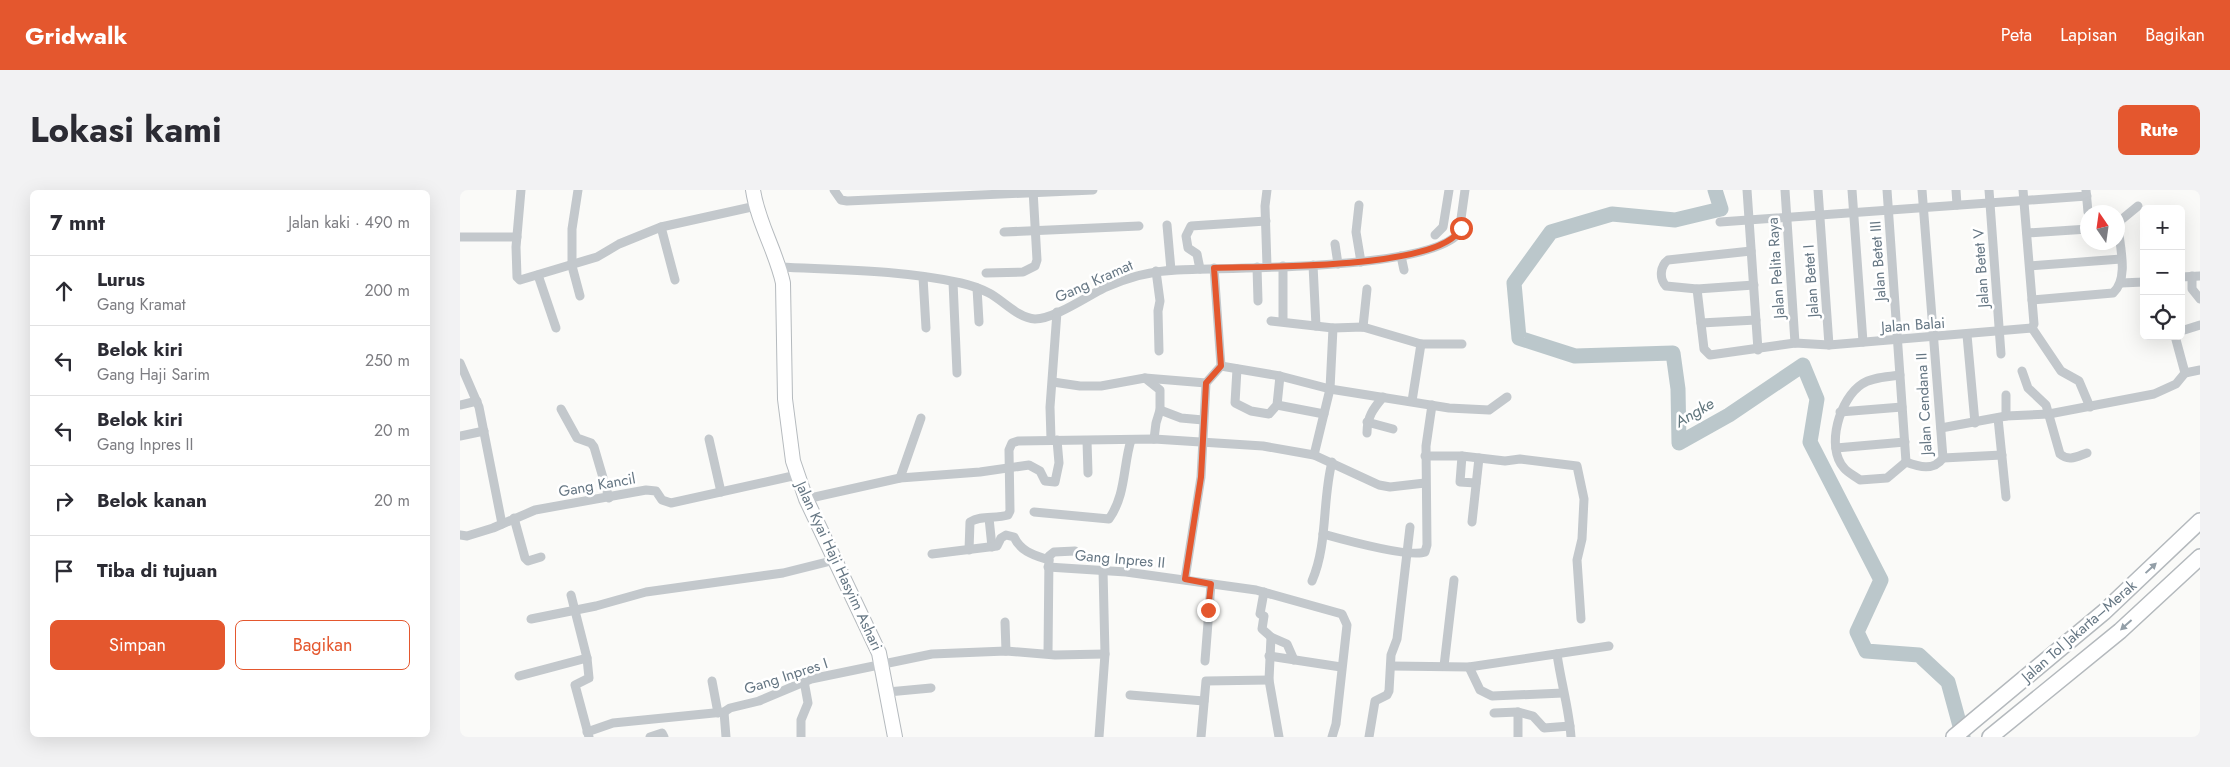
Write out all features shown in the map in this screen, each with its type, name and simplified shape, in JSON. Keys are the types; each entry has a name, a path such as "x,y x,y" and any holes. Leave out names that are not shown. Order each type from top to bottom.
{"highway":[{"name":"Jalan Tol Jakarta–Merak","path":"1954,737 2104,612 2200,521"},
{"name":"Jalan Tol Jakarta–Merak","path":"1990,737 2120,631 2200,557"}],"main road":[{"name":"Jalan Kyai Haji Hasyim Ashari","path":"753,190 756,206 780,267 785,298 785,399 797,475 806,499 883,664 895,737"}],"street":[{"path":"521,190 517,237 517,277 520,280 597,257 619,244 661,227 756,206"},
{"path":"578,190 572,229 572,266 580,296"},
{"path":"834,190 841,200 847,201 1033,191 1092,190"},
{"path":"1267,190 1267,266"},
{"path":"1435,235 1443,227 1449,190"},
{"name":"Gang Kramat","path":"780,267 923,277 953,282 988,293 1026,317 1041,319 1134,276 1156,271 1361,262 1401,256 1441,244 1455,237 1461,228 1465,190"},
{"path":"1747,190 1758,350"},
{"name":"Jalan Pelita Raya","path":"1785,190 1795,344"},
{"name":"Jalan Betet I","path":"1818,190 1829,345"},
{"path":"1852,190 1863,342"},
{"name":"Jalan Betet III","path":"1887,190 1906,462"},
{"name":"Jalan Cendana II","path":"1906,462 1927,467 1940,464 1943,458 1922,190"},
{"path":"1956,190 1957,205"},
{"name":"Jalan Betet V","path":"1989,190 2001,354"},
{"path":"2023,190 2034,324 2032,328 2062,371 2079,381 2090,407"},
{"path":"986,273 1022,272 1035,266 1036,231 1033,191"},
{"path":"1720,222 1990,203 2086,193"},
{"path":"1359,205 1356,232 1361,262"},
{"path":"2125,217 2138,206"},
{"path":"1200,269 1197,254 1188,248 1186,236 1191,226 1266,221"},
{"path":"1167,225 1171,270"},
{"path":"1004,232 1139,226"},
{"path":"661,227 675,280"},
{"path":"2027,234 2080,230"},
{"path":"460,237 517,237"},
{"path":"1335,244 1338,264"},
{"path":"2032,300 2113,293 2121,283 2120,250"},
{"path":"1751,251 1673,258 1664,263 1661,279 1666,286 1697,290 1754,285"},
{"path":"1401,256 1404,270"},
{"path":"2030,266 2121,260"},
{"path":"1313,265 1316,326"},
{"path":"1258,266 1258,301"},
{"path":"1283,266 1283,321"},
{"path":"1185,579 1201,477 1206,383 1221,366 1214,268"},
{"path":"1156,271 1160,302 1158,311 1159,351"},
{"path":"538,275 556,328"},
{"path":"2196,276 2192,289 2200,299"},
{"path":"923,277 926,328"},
{"path":"953,282 957,373"},
{"path":"2121,283 2140,282"},
{"path":"977,288 979,322"},
{"path":"1363,327 1367,289"},
{"path":"1697,290 1701,323 1756,320"},
{"path":"806,499 900,478 980,472 1029,465 1040,471 1046,481 1056,482 1059,463 1050,407 1057,312"},
{"path":"1271,321 1333,328 1363,327 1421,344 1462,344"},
{"name":"Jalan Balai","path":"1701,323 1706,353 1710,355 1795,344 1829,345 2032,328"},
{"path":"2185,330 2200,325"},
{"path":"1314,455 1330,389 1333,328"},
{"path":"1966,334 1975,423"},
{"path":"2176,340 2184,373"},
{"path":"1412,401 1421,344"},
{"path":"460,363 476,401 484,431 502,524"},
{"path":"1221,366 1280,376 1330,389 1481,411 1496,407 1507,397"},
{"path":"1237,369 1234,401 1237,405 1251,411 1269,414 1277,405 1280,376"},
{"path":"1941,428 2002,417 2049,414 2154,394 2176,384 2184,373 2200,370"},
{"path":"2022,371 2028,388 2043,400 2049,414 2060,454 2064,457 2073,458 2087,453"},
{"path":"1900,374 1863,383 1840,412 1836,424 1836,448 1843,467 1860,480 1887,478 1906,462"},
{"path":"1053,382 1080,386 1100,386 1144,378 1206,383"},
{"path":"1144,378 1160,390 1160,410 1154,439"},
{"path":"2006,395 2002,417 2002,455 2006,497"},
{"path":"1367,433 1367,422 1371,412 1382,397"},
{"path":"460,405 476,401"},
{"path":"1277,405 1324,414"},
{"path":"1323,534 1358,544 1408,552 1424,552 1427,545 1425,456 1432,405"},
{"path":"1840,412 1902,407"},
{"path":"561,409 577,438 591,443 594,447 608,498"},
{"path":"1160,410 1180,418 1203,420"},
{"path":"900,478 921,418"},
{"path":"1367,422 1393,429"},
{"path":"460,436 484,431"},
{"path":"709,439 721,492"},
{"path":"970,550 970,522 977,517 989,518 1008,515 1010,512 1009,450 1012,443 1018,440 1087,441 1154,439 1263,446 1314,455 1379,485 1390,487 1425,483"},
{"path":"1034,512 1109,519 1122,490 1131,440"},
{"path":"1087,441 1088,473"},
{"path":"1836,448 1905,442"},
{"path":"1943,458 2002,455"},
{"path":"1425,456 1462,456 1505,461 1520,459 1577,466 1584,498 1582,539 1577,560 1581,619"},
{"path":"1462,456 1460,482 1476,483"},
{"path":"1472,522 1479,458"},
{"path":"1312,581 1317,571 1323,534 1327,481 1332,462"},
{"name":"Gang Kancil","path":"460,534 467,536 535,510 651,490 656,491 662,500 671,503 797,475"},
{"path":"514,518 525,558 528,561 541,558"},
{"path":"932,554 992,547 989,518"},
{"path":"1369,737 1375,701 1387,695 1390,691 1391,655 1397,639 1410,527"},
{"name":"Gang Inpres II","path":"992,547 997,546 1000,538 1006,535 1014,537 1018,546 1048,564 1185,579 1264,592 1342,614 1347,626 1336,724 1332,737"},
{"path":"1048,653 1049,556 1054,552 1075,551"},
{"path":"531,619 646,592 784,573 835,560"},
{"path":"1099,737 1105,654 1102,570"},
{"path":"1444,666 1454,580"},
{"path":"1205,661 1211,584"},
{"path":"1264,592 1260,614 1265,619 1262,629 1271,637 1288,644 1294,660"},
{"path":"570,595 587,658 589,678 576,685 588,734"},
{"path":"1005,622 1006,651"},
{"path":"1271,637 1269,680 1279,737"},
{"path":"1391,666 1469,667 1609,646"},
{"path":"883,664 932,654 1006,651 1105,654"},
{"path":"1557,654 1563,693 1568,703 1571,737"},
{"path":"1269,656 1341,667"},
{"path":"519,676 587,658"},
{"name":"Gang Inpres I","path":"588,734 614,723 721,712 764,699 804,681 883,664"},
{"path":"1469,667 1480,690 1492,696 1563,693"},
{"path":"1201,737 1206,681 1269,680"},
{"path":"712,681 726,737"},
{"path":"801,737 800,720 808,703 804,681"},
{"path":"888,692 932,688"},
{"path":"1130,695 1204,702"},
{"path":"1494,713 1518,712 1536,718 1544,728 1570,726"},
{"path":"1518,712 1518,737"},
{"path":"650,737 662,733 664,737"}],"waterway":[{"name":"Angke","path":"1715,190 1721,209 1675,220 1612,214 1551,232 1514,283 1519,338 1575,356 1673,353 1678,389 1679,443 1729,415 1803,365 1817,399 1810,442 1881,580 1857,632 1866,651 1919,655 1948,682 1963,737"}],"route":[{"path":"1208,610 1211,584 1185,579 1201,477 1206,383 1221,366 1214,268 1338,264 1401,256 1449,241 1455,237 1461,228"}]}
